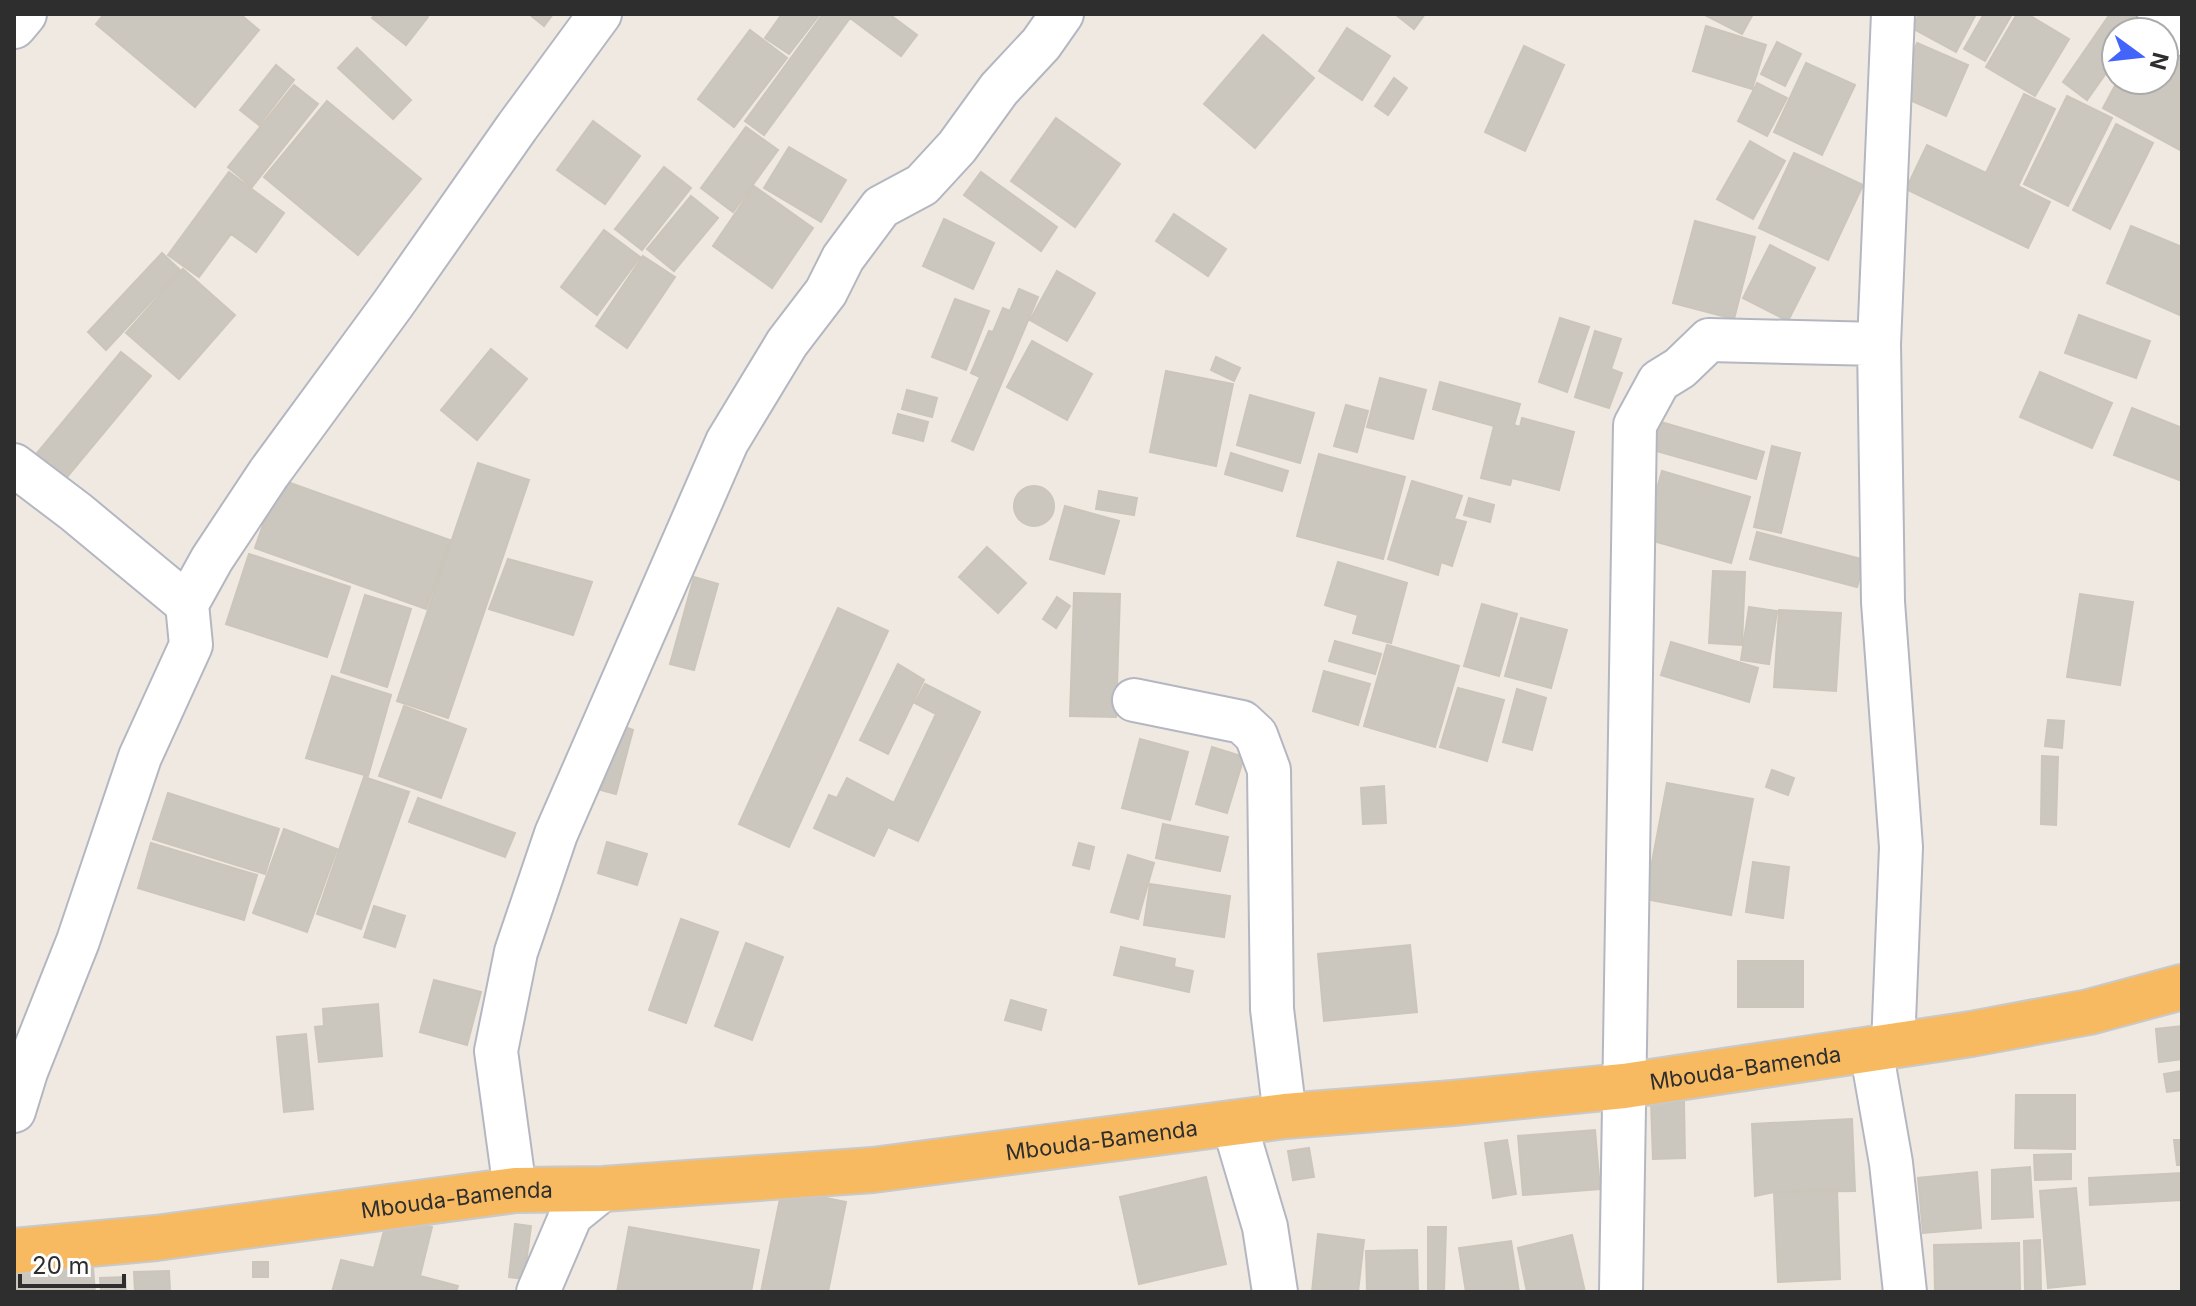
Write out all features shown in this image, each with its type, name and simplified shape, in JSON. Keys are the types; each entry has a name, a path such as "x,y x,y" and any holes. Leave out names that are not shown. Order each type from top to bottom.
{"highway":[{"name":"Mbouda-Bamenda","path":"14,1251 156,1238 515,1190 603,1189 873,1170 1285,1116 1624,1086 1971,1034 2089,1012 2182,987"}],"street":[{"path":"14,26 24,14"},
{"path":"14,1111 26,1072 78,941 140,757 191,645 187,604 212,559 269,473 600,14"},
{"path":"515,1190 496,1051 516,952 556,834 727,442 787,343 826,292 843,258 881,207 922,185 949,157 999,89 1041,44 1062,14"},
{"path":"1893,14 1879,344 1883,602 1901,847 1882,1047 1905,1292"},
{"path":"2159,14 2182,34"},
{"path":"1621,1292 1635,425 1659,381 1680,368 1709,340 1879,344"},
{"path":"14,465 187,604"},
{"path":"1134,700 1242,722 1256,735 1269,770 1272,1009 1285,1116"},
{"path":"1234,1123 1265,1227 1275,1292"},
{"path":"538,1292 571,1215 603,1189"}],"building":[{"path":"104,14 240,14 259,30 195,107 96,24"},
{"path":"376,14 424,14 428,17 406,45 372,18"},
{"path":"529,14 553,14 544,26"},
{"path":"782,14 820,14 789,54 765,38"},
{"path":"823,14 889,14 917,35 901,56 850,18 764,135 745,121"},
{"path":"1395,14 1425,14 1414,29"},
{"path":"1703,14 1753,14 1742,34"},
{"path":"1919,14 1976,14 1956,52 1912,28"},
{"path":"1984,14 2012,14 1985,61 1964,49"},
{"path":"2017,14 2027,14 2069,39 2035,96 1986,67"},
{"path":"2141,14 2144,16 2109,16"},
{"path":"1706,26 1766,45 1752,89 1693,71"},
{"path":"1347,28 1390,56 1362,100 1319,71"},
{"path":"2100,28 2100,82 2087,100 2063,82"},
{"path":"750,30 787,58 734,127 698,99"},
{"path":"1263,35 1314,78 1255,148 1204,104"},
{"path":"1777,42 1801,54 1785,86 1761,74"},
{"path":"1917,43 1968,65 1946,116 1896,94"},
{"path":"1524,46 1564,65 1525,151 1485,132"},
{"path":"357,48 411,100 393,119 338,68"},
{"path":"2182,55 2182,151 2103,108 2109,96 2180,96"},
{"path":"1806,63 1855,85 1822,155 1774,132"},
{"path":"276,65 294,80 259,125 240,110"},
{"path":"1394,78 1407,88 1388,115 1375,106"},
{"path":"1757,83 1787,98 1767,136 1738,121"},
{"path":"294,85 318,104 252,187 228,167"},
{"path":"2024,94 2055,109 2018,186 2050,202 2028,248 1906,189 1927,145 1986,173"},
{"path":"2067,96 2112,118 2068,206 2024,184"},
{"path":"327,101 421,179 358,255 264,177"},
{"path":"1056,118 1120,164 1075,227 1011,181"},
{"path":"593,121 640,156 605,204 557,170"},
{"path":"2116,124 2153,143 2110,229 2073,210"},
{"path":"746,127 778,150 733,212 701,188"},
{"path":"1750,141 1785,161 1753,219 1717,199"},
{"path":"789,147 846,180 821,222 764,188"},
{"path":"1794,153 1863,185 1828,260 1759,228"},
{"path":"664,167 691,188 642,250 615,229"},
{"path":"229,172 284,213 256,252 231,234 199,277 168,255"},
{"path":"981,172 1057,227 1041,251 964,195"},
{"path":"754,186 813,228 772,288 713,246"},
{"path":"691,196 718,218 674,271 647,249"},
{"path":"1174,214 1226,249 1208,276 1156,241"},
{"path":"944,219 994,243 973,289 923,266"},
{"path":"1695,221 1755,237 1734,319 1673,303"},
{"path":"2131,226 2182,247 2182,316 2107,283"},
{"path":"604,230 640,257 597,315 561,287"},
{"path":"1770,245 1815,268 1788,321 1743,298"},
{"path":"162,253 180,270 106,350 88,332"},
{"path":"643,256 675,277 627,348 596,326"},
{"path":"183,269 235,315 179,379 126,333"},
{"path":"1057,271 1095,293 1067,341 1030,320"},
{"path":"1019,289 1038,297 973,450 952,441 980,377 971,373 989,331 993,332 1003,308 1010,311"},
{"path":"955,299 989,311 966,370 932,357"},
{"path":"2079,315 2150,341 2136,378 2065,353"},
{"path":"1560,318 1589,327 1567,392 1539,382"},
{"path":"1595,331 1621,339 1611,369 1622,373 1609,408 1575,397"},
{"path":"1032,341 1092,374 1067,420 1007,387"},
{"path":"491,349 527,379 477,440 441,410"},
{"path":"121,352 151,376 62,483 32,459"},
{"path":"1216,357 1240,368 1234,381 1211,370"},
{"path":"1166,371 1233,384 1216,466 1150,452"},
{"path":"2040,372 2112,403 2092,448 2020,417"},
{"path":"1380,378 1426,390 1413,439 1367,427"},
{"path":"1440,382 1520,404 1514,425 1520,427 1522,418 1574,432 1559,490 1512,478 1510,485 1481,478 1494,426 1433,409"},
{"path":"907,390 937,398 932,417 902,409"},
{"path":"1250,395 1314,413 1300,463 1237,445"},
{"path":"1346,405 1368,411 1357,452 1334,446"},
{"path":"2132,408 2182,428 2182,481 2114,455"},
{"path":"898,414 928,422 923,441 893,433"},
{"path":"1654,420 1764,452 1756,479 1646,448"},
{"path":"1772,446 1800,453 1781,533 1754,527"},
{"path":"1231,453 1288,471 1282,491 1225,474"},
{"path":"1319,454 1405,477 1383,559 1297,536"},
{"path":"478,463 529,480 448,718 397,701"},
{"path":"1662,471 1750,497 1731,563 1643,538"},
{"path":"279,479 450,540 426,609 255,548"},
{"path":"1412,481 1462,496 1454,519 1466,522 1452,566 1441,562 1438,575 1388,559"},
{"path":"1034,486 1048,492 1054,506 1048,520 1034,526 1020,520 1014,506 1020,492"},
{"path":"1099,491 1137,498 1134,515 1096,509"},
{"path":"1469,498 1494,505 1490,522 1464,515"},
{"path":"1065,506 1119,521 1104,574 1050,559"},
{"path":"1757,532 1865,560 1857,587 1750,559"},
{"path":"987,547 1026,583 998,613 959,577"},
{"path":"249,554 350,587 327,657 226,624"},
{"path":"508,559 592,582 573,635 489,609"},
{"path":"1338,562 1407,583 1391,643 1353,633 1358,615 1325,605"},
{"path":"1713,571 1745,572 1742,645 1709,643"},
{"path":"694,577 718,584 694,670 670,664"},
{"path":"1074,593 1120,594 1116,717 1070,716"},
{"path":"2080,594 2133,602 2120,685 2067,677"},
{"path":"365,595 411,609 387,687 341,672"},
{"path":"1057,597 1070,606 1056,628 1043,619"},
{"path":"1482,604 1517,614 1499,676 1464,666"},
{"path":"1749,607 1777,611 1769,664 1741,660"},
{"path":"838,608 888,631 789,847 739,824"},
{"path":"1779,610 1841,613 1836,691 1774,687"},
{"path":"1521,618 1567,630 1551,688 1505,676"},
{"path":"1335,641 1381,654 1375,674 1329,661"},
{"path":"1671,642 1758,668 1749,702 1661,675"},
{"path":"1387,645 1459,666 1435,747 1364,726"},
{"path":"898,664 924,680 888,754 860,740"},
{"path":"1324,671 1370,684 1358,725 1313,711"},
{"path":"332,676 391,695 368,776 306,758"},
{"path":"925,684 980,712 918,841 888,827 874,856 814,828 829,795 837,798 847,778 894,803 936,714 915,703"},
{"path":"1458,688 1504,700 1487,761 1440,747"},
{"path":"1517,689 1546,698 1532,750 1503,742"},
{"path":"404,706 466,729 441,798 379,776"},
{"path":"2048,720 2064,721 2062,748 2045,746"},
{"path":"619,725 633,730 616,794 601,790"},
{"path":"1140,739 1188,752 1170,820 1122,808"},
{"path":"1212,747 1244,757 1227,813 1196,804"},
{"path":"2042,756 2058,757 2056,825 2041,824"},
{"path":"1772,770 1794,778 1788,795 1766,787"},
{"path":"364,777 409,792 361,929 317,914"},
{"path":"1667,783 1753,799 1731,915 1645,899"},
{"path":"1384,786 1386,823 1363,824 1361,788"},
{"path":"168,793 279,829 265,874 153,839"},
{"path":"418,798 515,833 505,857 409,822"},
{"path":"1163,824 1228,837 1220,871 1156,858"},
{"path":"284,829 337,849 307,932 253,913"},
{"path":"607,842 647,854 637,885 598,873"},
{"path":"151,843 257,875 244,920 138,888"},
{"path":"1079,843 1094,847 1089,869 1073,865"},
{"path":"1128,855 1154,863 1138,919 1111,912"},
{"path":"1753,862 1789,867 1783,918 1746,912"},
{"path":"1150,884 1230,896 1224,937 1144,925"},
{"path":"374,906 405,916 395,947 364,937"},
{"path":"681,919 718,932 686,1023 649,1010"},
{"path":"746,943 783,957 752,1040 715,1026"},
{"path":"1410,945 1417,1012 1324,1021 1318,954"},
{"path":"1121,947 1175,959 1174,967 1193,971 1189,992 1114,975"},
{"path":"1738,961 1803,961 1803,1007 1738,1007"},
{"path":"434,980 481,992 467,1045 420,1032"},
{"path":"1011,1000 1046,1010 1041,1030 1005,1020"},
{"path":"378,1004 382,1056 319,1062 315,1027 324,1026 323,1009"},
{"path":"2182,1026 2182,1059 2159,1062 2156,1029"},
{"path":"306,1034 313,1109 284,1112 277,1037"},
{"path":"2182,1071 2182,1090 2167,1092 2164,1074"},
{"path":"2016,1095 2075,1095 2075,1149 2015,1148"},
{"path":"1651,1102 1684,1102 1685,1158 1653,1159"},
{"path":"1852,1119 1855,1191 1774,1192 1755,1196 1752,1124"},
{"path":"1595,1130 1600,1189 1523,1195 1518,1136"},
{"path":"1507,1140 1516,1194 1493,1198 1485,1143"},
{"path":"2174,1140 2182,1140 2182,1165 2177,1165"},
{"path":"1309,1148 1314,1177 1293,1180 1288,1151"},
{"path":"2071,1154 2071,1179 2035,1180 2034,1155"},
{"path":"2030,1167 2033,1217 1992,1219 1992,1170"},
{"path":"1977,1172 1981,1228 1923,1233 1918,1178"},
{"path":"2182,1173 2182,1200 2090,1205 2089,1178"},
{"path":"1206,1177 1226,1264 1139,1284 1120,1197"},
{"path":"2076,1188 2085,1284 2048,1288 2040,1191"},
{"path":"782,1189 846,1202 828,1292 761,1292"},
{"path":"1837,1190 1840,1279 1778,1282 1774,1192"},
{"path":"388,1216 432,1227 420,1276 458,1286 456,1292 332,1292 341,1260 374,1268"},
{"path":"515,1224 531,1226 524,1279 509,1277"},
{"path":"629,1227 759,1250 751,1292 617,1292"},
{"path":"1428,1227 1446,1227 1444,1292 1428,1292"},
{"path":"1318,1234 1364,1240 1358,1292 1312,1292"},
{"path":"1572,1235 1585,1292 1527,1292 1518,1248"},
{"path":"2040,1240 2041,1291 2025,1291 2024,1241"},
{"path":"1511,1241 1519,1292 1466,1292 1459,1248"},
{"path":"2019,1243 2020,1291 1935,1292 1934,1245"},
{"path":"1417,1250 1418,1292 1367,1292 1366,1251"},
{"path":"92,1256 95,1292 14,1292 14,1264"},
{"path":"253,1262 268,1262 268,1277 253,1277"},
{"path":"169,1271 170,1292 135,1292 134,1272"},
{"path":"125,1277 126,1292 101,1292 100,1278"}]}
